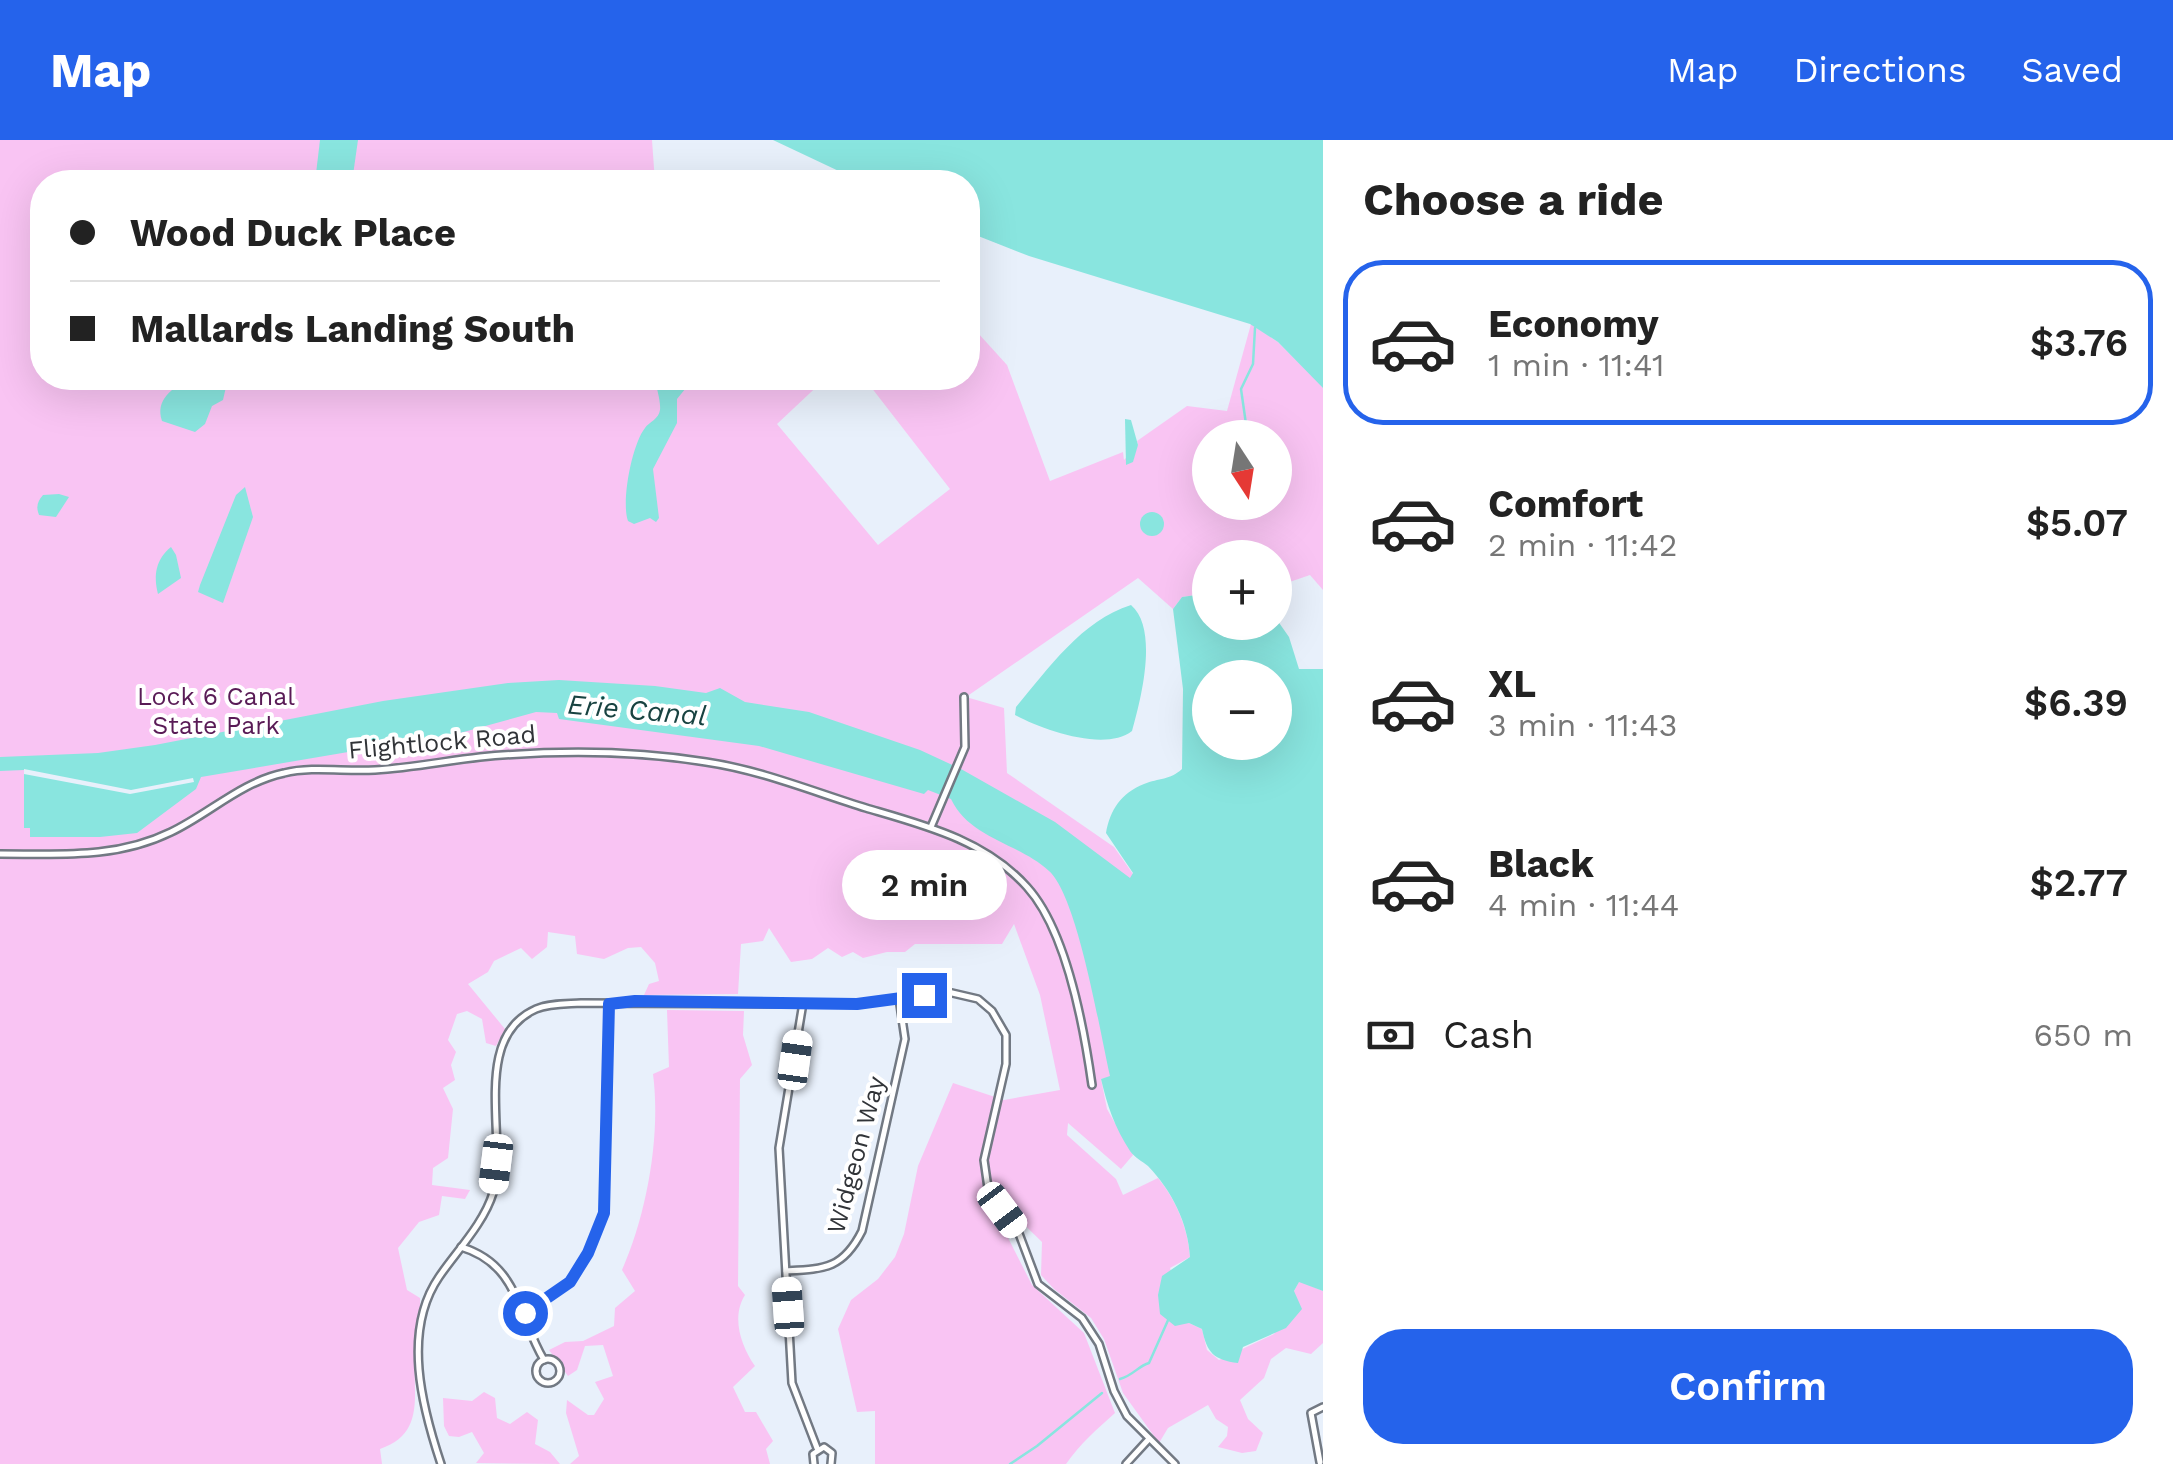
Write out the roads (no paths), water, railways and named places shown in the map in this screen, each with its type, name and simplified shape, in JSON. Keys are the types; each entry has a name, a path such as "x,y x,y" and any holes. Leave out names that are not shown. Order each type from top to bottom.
{"street":[{"path":"930,827 958,764 967,732 964,698"},
{"name":"Flightlock Road","path":"0,854 86,854 133,847 171,832 244,788 285,772 372,770 580,752 646,754 712,763 930,827 986,852 1024,884 1047,913 1087,1049 1092,1086"},
{"path":"441,1464 422,1396 418,1358 435,1283 494,1190 497,1066 507,1034 517,1022 538,1008 582,1003 857,1004 948,992 978,999 992,1011 1006,1035 1006,1064 984,1160 988,1188 1018,1231 1038,1284 1082,1318 1100,1344 1114,1391 1127,1416 1175,1464"},
{"name":"Widgeon Way","path":"786,1270 824,1268 840,1261 851,1252 862,1232 905,1039 899,998"},
{"path":"803,1003 780,1148 792,1383 817,1448"},
{"path":"525,1313 570,1282 588,1253 604,1213 609,1004"},
{"path":"460,1247 473,1250 515,1290 544,1360"},
{"path":"544,1360 560,1367 556,1381 544,1382 538,1377 538,1366 544,1360"},
{"path":"1319,1463 1311,1413 1323,1407"},
{"path":"1126,1464 1148,1440"},
{"path":"814,1464 812,1457 817,1448"},
{"path":"817,1448 830,1450 831,1464"}],"water":[{"path":"320,140 358,140 354,170 316,170"},
{"path":"773,140 1323,140 1323,388 1278,342 1250,324 1029,256 980,237 980,170 837,170"},
{"path":"173,390 225,390 223,400 212,406 205,424 195,432 162,421 160,413"},
{"path":"658,390 684,390 677,399 677,423 653,469 659,518 656,522 650,518 634,524 628,521 626,512 632,459 640,436 659,413"},
{"path":"1125,419 1131,420 1138,445 1133,462 1126,465"},
{"path":"245,487 253,517 223,603 198,592 236,495"},
{"path":"43,495 69,497 56,517 39,515"},
{"path":"1152,512 1164,524 1152,536 1140,524"},
{"path":"171,547 181,578 158,594 157,568"},
{"name":"Erie Canal","path":"1192,596 1192,640 1290,640 1299,669 1323,669 1323,1291 1299,1282 1294,1291 1302,1309 1286,1328 1243,1347 1238,1363 1213,1354 1202,1329 1189,1323 1175,1326 1160,1314 1162,1276 1190,1257 1186,1232 1164,1186 1130,1151 1112,1116 1101,1079 1110,1076 1094,999 1060,886 1037,862 970,823 951,799 759,746 559,719 557,713 536,712 460,733 201,777 196,789 137,833 30,837 30,828 24,828 24,770 0,771 0,757 98,753 155,745 383,701 508,683 559,680 706,693 720,688 745,702 809,712 920,750 961,769 1055,822 1130,878 1133,873 1106,833 1110,817 1129,792 1182,769 1183,689 1173,609 1182,597"},
{"path":"1131,605 1144,630 1146,647 1132,731 1120,737 1090,739 1041,727 1015,715 1016,707 1067,647 1097,622"}],"waterway":[{"path":"1245,420 1241,389 1253,364 1255,328"},
{"path":"1120,1379 1149,1363 1169,1318"},
{"path":"1010,1464 1102,1393"}],"park label":[{"name":"Lock 6 Canal State Park","path":"216,710"}]}
